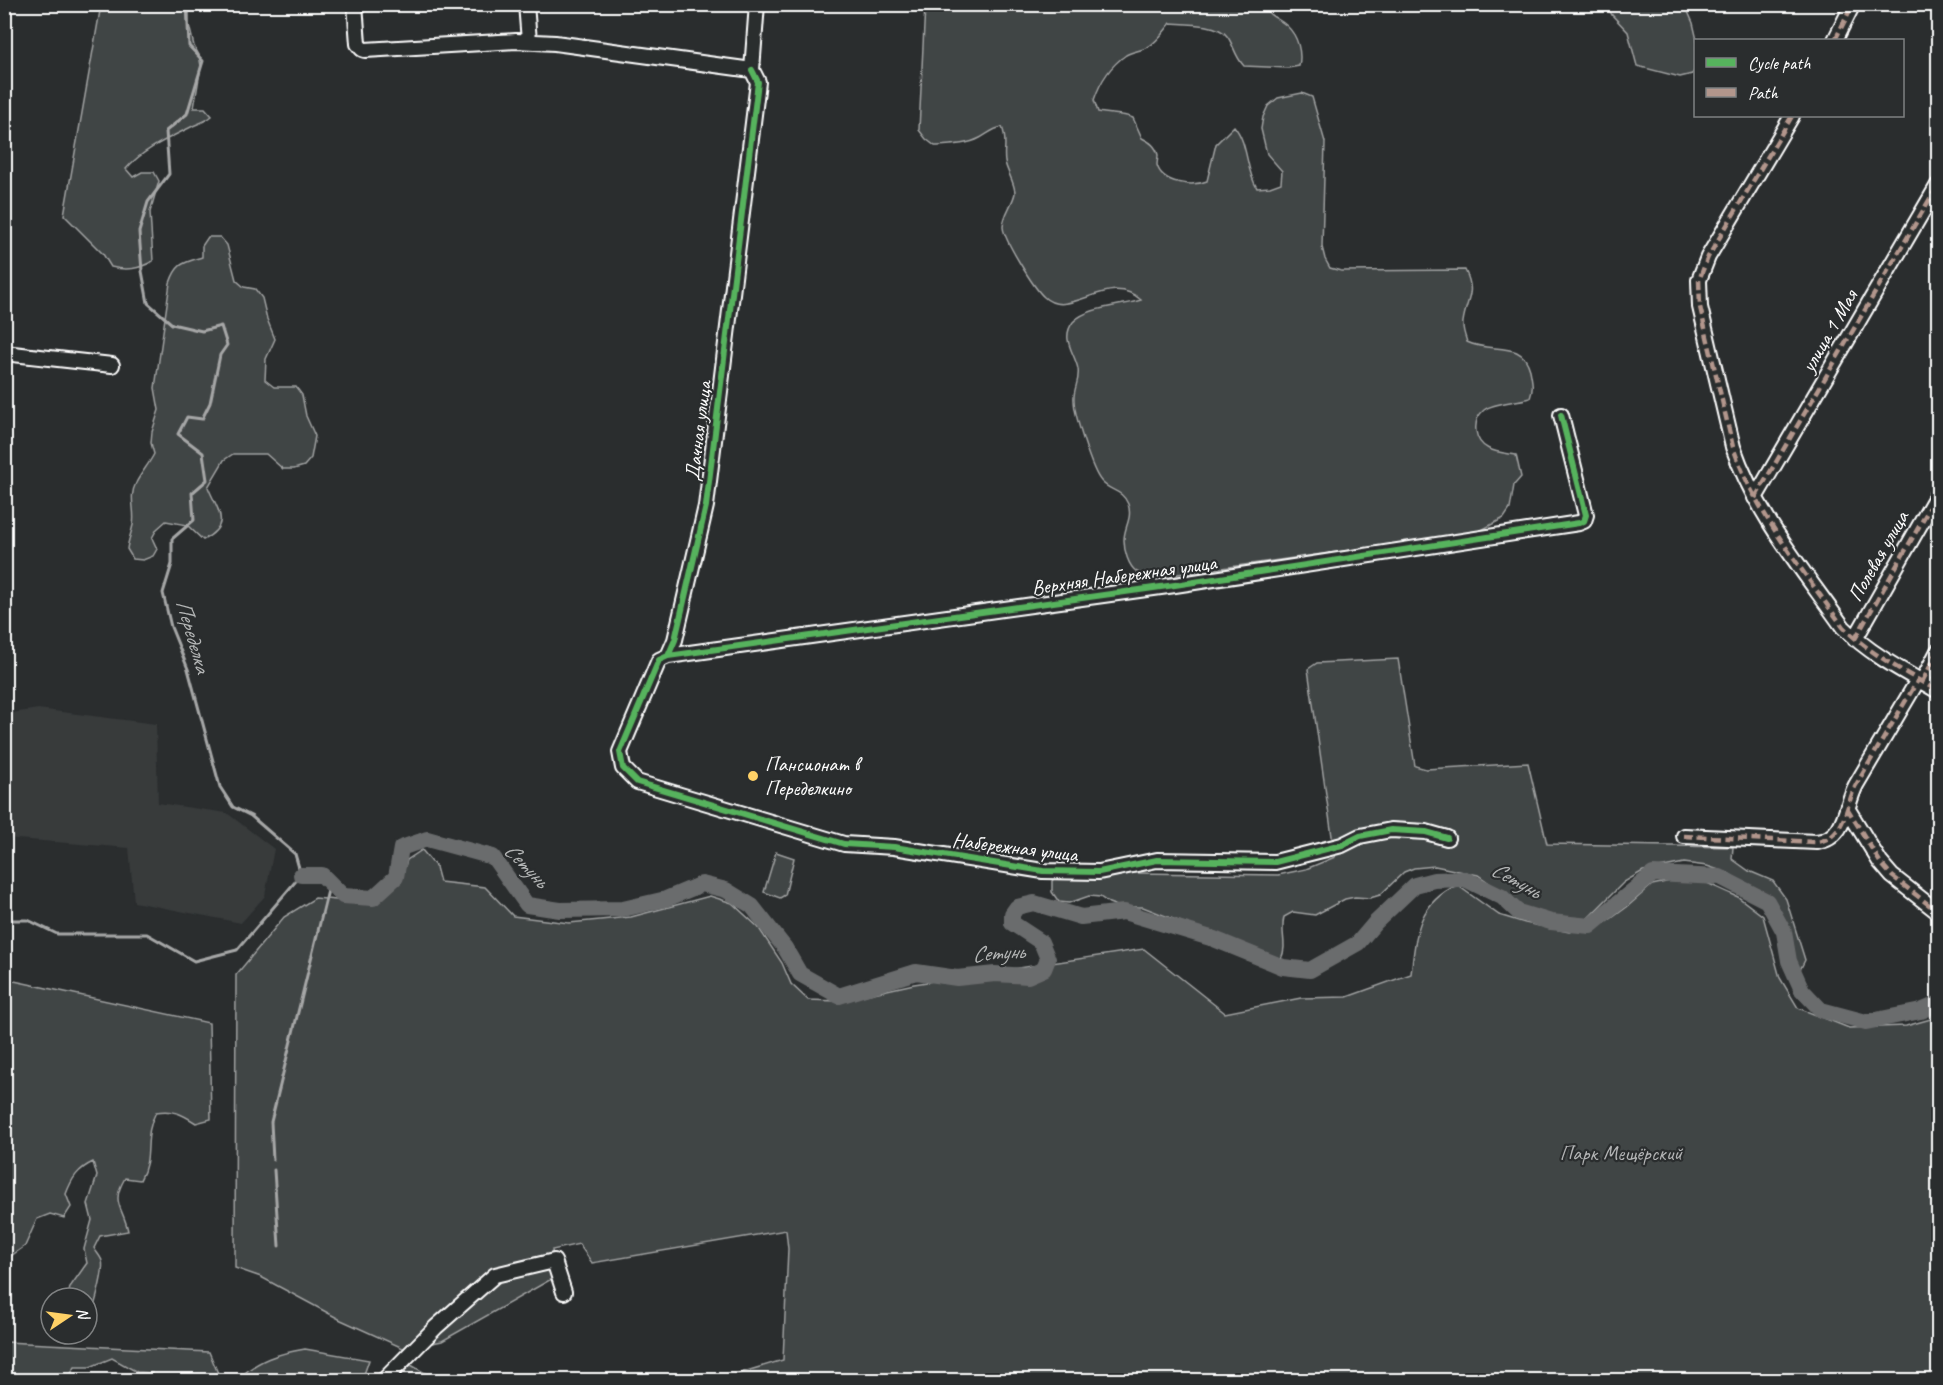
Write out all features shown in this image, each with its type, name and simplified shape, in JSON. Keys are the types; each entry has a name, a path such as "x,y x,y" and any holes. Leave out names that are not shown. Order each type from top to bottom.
{"street":[{"path":"355,4 358,44 366,50 529,41 555,43 755,76"},
{"path":"526,4 529,41"},
{"name":"Дачная улица","path":"623,768 620,752 659,660 668,656 675,640 706,506 755,76 757,4"},
{"path":"1836,39 1853,4"},
{"path":"1791,117 1708,257 1699,280 1700,307 1733,447 1755,498 1843,627 1855,639 1884,660 1938,691"},
{"name":"улица 1 Мая","path":"1755,498 1938,185"},
{"path":"4,353 111,365"},
{"name":"Верхняя Набережная улица","path":"668,656 1175,585 1579,523 1584,521 1586,515 1561,415"},
{"name":"Полевая улица","path":"1855,639 1938,493"},
{"path":"1684,836 1826,841 1833,837 1839,830 1848,801 1856,785 1938,651"},
{"name":"Набережная улица","path":"623,768 637,782 844,844 894,847 1043,871 1099,872 1157,860 1275,862 1342,845 1360,836 1391,830 1426,832 1447,838"},
{"path":"1847,808 1880,862 1892,876 1938,912"},
{"path":"384,1380 436,1327 495,1275 554,1261 564,1292"}],"shaded area":[{"path":"38,709 156,724 158,803 227,813 274,849 265,896 241,923 134,902 129,848 5,838 5,714"}],"green space":[{"path":"101,5 189,5 189,25 201,66 194,108 205,108 212,116 156,145 126,169 133,177 142,172 154,172 159,181 150,212 153,261 133,268 111,267 103,254 64,215"},
{"path":"925,5 1263,5 1271,15 1287,26 1296,40 1300,56 1299,66 1288,68 1244,66 1223,32 1201,25 1171,23 1152,45 1126,55 1110,69 1094,100 1098,112 1133,118 1142,138 1156,149 1157,165 1160,171 1171,180 1186,184 1207,181 1216,144 1234,126 1242,141 1250,173 1257,188 1281,183 1282,171 1267,154 1261,129 1268,106 1278,98 1302,93 1312,97 1325,142 1322,247 1330,268 1341,271 1465,270 1470,285 1470,296 1463,324 1467,342 1513,351 1526,360 1532,381 1530,398 1499,404 1484,410 1477,419 1476,425 1478,438 1485,447 1497,452 1516,455 1521,477 1514,485 1510,509 1504,518 1474,534 1168,575 1148,576 1137,572 1127,558 1124,544 1129,518 1128,504 1123,496 1104,485 1097,475 1080,429 1074,400 1078,369 1069,346 1068,334 1073,322 1087,313 1141,300 1129,292 1116,290 1065,303 1054,303 1044,297 1020,264 1003,227 1015,193 1005,162 1005,137 1002,127 970,142 935,146 919,130"},
{"path":"1607,5 1685,5 1697,39 1694,39 1694,71 1680,77 1637,66 1628,32 1612,15"},
{"path":"208,237 220,237 227,245 236,280 244,287 255,289 262,298 275,339 266,359 265,380 274,387 296,387 302,395 306,416 315,436 311,458 304,466 283,469 266,454 233,454 224,460 208,487 220,516 218,528 203,540 187,525 166,521 157,529 152,538 157,549 153,556 143,560 133,559 127,549 134,520 132,499 136,483 154,454 151,443 152,432 159,410 155,388 170,283 175,271 181,265 202,257 202,246"},
{"path":"1398,659 1415,766 1426,769 1528,763 1547,844 1733,847 1732,859 1749,871 1773,881 1786,899 1805,960 1800,970 1780,917 1770,900 1728,873 1707,866 1684,863 1643,871 1624,882 1587,919 1576,921 1533,914 1478,875 1435,866 1414,868 1404,872 1380,895 1370,898 1345,899 1315,915 1293,912 1284,917 1283,954 1281,959 1270,960 1143,907 1120,907 1100,897 1089,896 1069,903 1059,902 1052,892 1052,881 1059,873 1066,872 1278,875 1306,869 1335,857 1308,669 1317,663"},
{"name":"Парк Мещёрский","path":"422,850 436,867 440,882 485,887 513,916 569,923 631,917 710,896 732,903 758,927 782,963 791,984 808,1000 838,1001 914,984 1144,949 1225,1013 1301,998 1347,997 1411,974 1417,933 1426,911 1434,901 1457,885 1499,915 1569,932 1605,923 1652,885 1680,879 1707,883 1738,897 1763,916 1780,978 1798,1008 1849,1028 1906,1026 1938,1017 1938,1380 717,1380 783,1360 788,1249 786,1230 592,1263 579,1244 552,1250 555,1277 442,1341 405,1349 341,1320 261,1277 235,1268 236,975 284,917 315,898 368,903 400,882 407,860"},
{"path":"776,852 794,858 785,895 780,898 764,892"},
{"path":"5,979 209,1023 211,1119 196,1123 177,1113 156,1112 150,1130 148,1155 140,1180 125,1178 118,1194 119,1205 128,1231 100,1236 94,1248 101,1259 102,1266 99,1287 71,1286 87,1263 84,1249 92,1220 88,1204 97,1176 93,1162 79,1171 71,1183 66,1194 71,1207 64,1218 50,1214 37,1219 25,1246 5,1260"},
{"path":"5,1342 39,1344 39,1346 209,1352 220,1378 218,1380 151,1380 152,1373 137,1372 112,1358 90,1367 75,1367 67,1380 5,1380"},
{"path":"305,1349 369,1360 362,1380 238,1380 252,1367 268,1358"},
{"path":"411,1365 437,1380 394,1380"}],"waterway":[{"name":"Переделка","path":"4,920 28,920 57,934 147,934 194,961 237,950 301,875 295,854 251,816 233,807 220,787 188,669 171,627 163,593 172,564 172,539 194,520 192,493 207,480 203,453 178,434 187,417 202,419 210,403 220,355 227,345 221,326 202,331 172,324 148,303 142,271 139,232 148,202 169,174 166,131 187,114 203,61 189,46 187,4"},
{"name":"Сетунь","path":"301,875 322,875 343,896 373,898 396,877 401,848 427,839 493,857 527,905 560,910 623,909 666,899 702,884 726,890 752,906 785,948 800,974 839,996 916,972 957,978 995,974 1028,976 1044,969 1048,959 1041,942 1012,923 1012,914 1017,907 1034,903 1081,917 1124,912 1214,939 1283,967 1310,970 1358,943 1375,923 1415,885 1434,880 1465,879 1502,897 1518,912 1551,922 1590,926 1653,874 1720,877 1767,901 1784,932 1789,961 1802,990 1821,1010 1866,1022 1921,1011 1938,1004"},
{"path":"273,1160 271,1122 330,882"},
{"path":"274,1170 279,1246"}],"marked path":[{"path":"1836,39 1853,4"},
{"path":"1791,117 1708,257 1699,280 1700,307 1733,447 1767,518 1843,627 1877,655 1938,691"},
{"path":"1755,498 1938,185"},
{"path":"1855,639 1938,493"},
{"path":"1922,682 1938,651"},
{"path":"1684,836 1817,842 1827,839 1839,828 1856,785 1918,680"},
{"path":"1847,808 1880,862 1892,876 1938,912"}],"cycle path":[{"path":"752,70 758,82 706,506 675,640 668,656 659,660 620,752 623,768 637,782 844,844 894,847 1043,871 1099,872 1157,860 1275,862 1342,845 1360,836 1391,830 1426,832 1447,838"},
{"path":"668,656 1175,585 1579,523 1584,521 1586,515 1561,415"}],"place":[{"name":"Пансионат в Переделкино","path":"753,776"}]}
